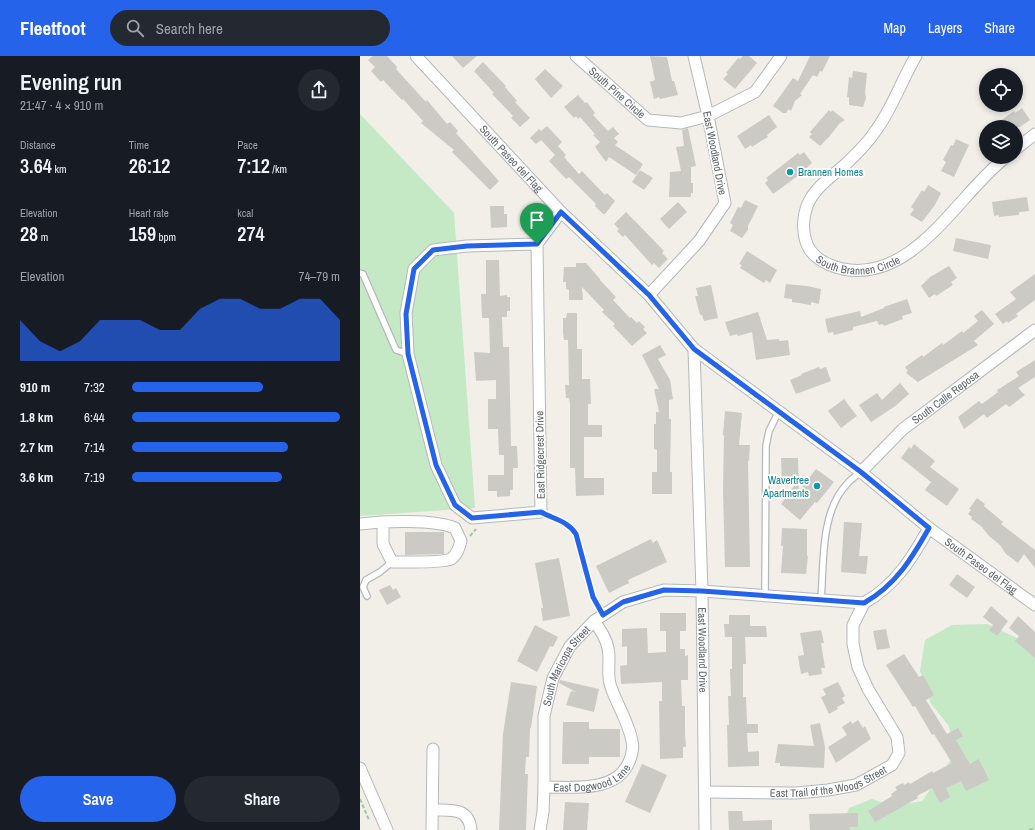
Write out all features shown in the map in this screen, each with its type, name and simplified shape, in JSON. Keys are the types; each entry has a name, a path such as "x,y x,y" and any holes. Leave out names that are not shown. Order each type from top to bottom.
{"street":[{"name":"South Paseo del Flag","path":"416,56 561,212 649,295 694,349 861,472 929,528 1035,605"},
{"name":"South Pine Circle","path":"576,56 648,120 681,123 708,116 755,92 781,56"},
{"name":"East Woodland Drive","path":"649,295 699,241 725,204 708,116 694,56"},
{"name":"South Brannen Circle","path":"916,56 888,112 874,134 855,155 816,191 810,199 804,221 804,236 809,247 816,256 829,265 847,270 873,268 897,260 922,243 982,179 998,164"},
{"path":"1023,143 1035,134"},
{"path":"477,518 472,518 455,505 436,465 408,354 406,314 414,269 433,250 467,246 537,244 561,212"},
{"name":"East Ridgecrest Drive","path":"477,518 541,512 537,244"},
{"name":"South Calle Reposa","path":"861,472 903,429 1035,330"},
{"name":"East Woodland Drive","path":"694,349 702,591 705,830"},
{"path":"360,524 383,522 442,523 455,528 461,541 457,553 450,560 392,562 383,544 383,522"},
{"path":"864,603 879,595 909,562 929,528"},
{"name":"South Maricopa Street","path":"540,830 543,812 544,787 544,716 553,678 570,646 599,618 623,602 664,590 702,591 864,603"},
{"name":"East Trail of the Woods Street","path":"705,792 796,793 828,790 856,785 892,765 900,753 897,737 868,689 858,667 853,644 853,625 864,603"},
{"name":"East Dogwood Lane","path":"544,787 597,786 614,779 626,768 633,753 633,743 629,730 610,685 608,648 599,618"},
{"path":"432,830 433,749"},
{"path":"360,768 387,830"},
{"path":"433,810 453,810 462,812 469,818 471,830"}],"lane":[{"path":"360,273 363,274 396,350 408,354"},
{"path":"765,596 766,446 769,431 779,411"},
{"path":"821,600 825,539 829,516 846,484 861,472"},
{"path":"367,596 363,588 366,580 380,572 392,562"}],"path":[{"path":"541,512 550,518 566,524 572,528 576,534 599,618"},
{"path":"461,541 472,535 475,531 477,526 477,518"},
{"path":"360,799 371,824"},
{"path":"1029,830 1035,828"}],"green space":[{"path":"360,114 454,213 475,508 360,516"},
{"path":"987,624 1019,639 1035,643 1035,830 841,830 849,808 872,799 893,806 922,801 954,755 949,726 931,704 920,671 925,640 952,625"}],"building":[{"path":"373,56 387,56 397,67 396,69 426,102 427,100 447,124 450,122 458,131 456,133 499,181 490,190 452,152 454,150 421,123 423,121 403,99 402,100 383,80 381,82 371,71 375,67 368,60"},
{"path":"452,56 477,56 463,68"},
{"path":"650,56 667,57 672,81 674,81 678,95 654,99 650,82 655,80"},
{"path":"743,56 749,56 757,63 735,89 723,79 738,58 740,59"},
{"path":"810,56 830,56 822,72 820,71 817,77 813,75 800,94 802,95 795,101 791,111 789,109 786,113 783,113 773,106 793,78 798,81"},
{"path":"483,62 506,86 505,87 517,101 515,102 530,118 520,127 511,118 513,116 492,94 494,93 474,71"},
{"path":"545,69 563,86 551,98 535,79"},
{"path":"853,71 867,73 866,98 863,107 849,105 849,97 847,97 849,77 852,78"},
{"path":"578,95 585,103 587,102 595,113 593,115 608,131 613,127 619,134 614,138 618,142 615,145 643,164 636,175 609,157 606,162 595,147 600,142 593,135 595,134 580,117 578,119 576,116 574,118 564,107"},
{"name":"Brannen Homes","path":"829,110 831,112 832,110 845,120 840,123 820,146 809,137 812,134 810,132"},
{"path":"1023,110 1030,120 1023,125 1023,120 1002,120 1013,112 1023,112"},
{"path":"769,115 777,127 767,135 768,137 752,147 751,145 745,149 737,136"},
{"path":"547,126 562,142 558,146 566,155 564,157 579,174 582,171 605,195 607,193 615,201 605,214 603,214 595,206 596,204 569,177 566,179 549,161 555,155 541,140 536,144 530,138 539,129 541,131"},
{"path":"688,128 696,166 691,167 691,183 693,183 693,193 691,193 691,197 669,197 670,172 681,171 676,147 684,146 682,130"},
{"path":"956,139 969,145 954,177 941,171 946,162 943,160"},
{"name":"Brannen Homes","path":"804,152 812,163 799,175 773,194 765,183 768,180 766,178 798,153 800,155"},
{"path":"640,170 653,178 644,190 632,182"},
{"path":"928,185 941,193 935,205 922,222 910,215 914,209 911,207 922,190 924,192"},
{"path":"1027,197 1029,211 1019,212 1019,215 994,216 992,202"},
{"path":"745,200 758,206 748,226 748,230 742,238 730,231 733,225 730,223 738,207 741,208"},
{"path":"678,202 687,212 669,229 660,219"},
{"path":"490,206 504,206 504,214 507,214 507,227 491,228"},
{"path":"626,212 664,251 662,253 668,259 659,268 654,263 652,265 625,235 623,237 617,231 619,229 614,224"},
{"path":"956,238 991,245 988,259 953,251"},
{"path":"747,251 777,270 770,283 766,280 764,283 740,268 742,265 739,264"},
{"path":"486,260 499,260 500,296 507,295 507,297 510,297 510,311 507,311 507,317 502,317 503,347 509,347 511,446 517,446 518,468 513,468 513,490 510,490 510,496 497,497 497,491 488,491 488,475 504,475 504,455 499,455 498,429 488,429 488,399 496,399 496,380 476,381 474,352 490,353 489,318 482,318 481,294 486,294"},
{"path":"576,263 586,263 616,297 613,300 630,318 631,317 637,323 639,321 645,327 643,329 647,333 632,346 613,326 615,324 602,312 604,310 582,287 583,300 569,300 569,290 566,289 566,282 563,282 564,267 576,267"},
{"path":"949,266 957,278 951,282 953,285 936,296 935,294 929,298 921,286 930,277"},
{"path":"1035,274 1035,300 1016,314 1018,316 1008,323 1007,321 1003,324 995,314 1016,299 1010,292"},
{"path":"786,284 821,289 819,304 811,302 811,305 792,302 792,299 784,298"},
{"path":"711,285 718,318 704,321 702,315 700,315 695,296 698,296 696,288"},
{"path":"907,299 912,313 902,316 903,319 884,326 883,324 879,325 877,321 853,327 853,330 834,335 833,332 828,333 825,319 860,311 861,317"},
{"path":"982,310 994,324 974,341 978,345 918,382 906,373 908,371 905,367 922,355 923,357 942,343 943,345 962,331 963,333 978,321 974,316"},
{"path":"758,312 767,340 788,340 790,355 756,360 752,332 738,336 737,334 730,336 725,322"},
{"path":"567,313 577,313 577,349 582,349 582,379 590,379 591,404 588,404 588,425 602,425 602,437 584,437 584,478 604,478 604,495 576,496 575,468 570,468 570,404 569,398 566,398 565,385 569,385 568,340 564,340 563,332 563,318 566,318"},
{"path":"660,345 666,355 658,359 670,380 673,399 669,400 669,419 671,419 670,472 672,472 672,494 652,494 652,472 657,472 657,450 654,449 654,424 656,424 656,412 659,412 654,389 659,389 642,355"},
{"path":"1035,360 1035,377 1018,388 1025,395 1009,407 1006,404 987,418 984,414 964,429 958,417 979,401 982,404 998,392 997,390 1019,376 1016,372"},
{"path":"819,367 820,369 826,367 831,381 796,394 790,380"},
{"path":"900,383 909,394 894,407 871,422 859,405 877,393 882,400"},
{"path":"844,399 857,416 841,428 828,411"},
{"path":"725,411 742,413 739,445 750,445 748,461 750,567 725,567 723,435"},
{"path":"914,444 935,461 930,467 959,489 947,506 925,490 931,482 901,458 909,447 911,449"},
{"path":"781,458 798,458 799,491 816,469 834,482 817,503 815,502 800,520 781,504 796,483 782,483"},
{"path":"977,498 1003,522 1001,524 1035,550 1035,568 1024,554 1018,563 1006,554 1000,545 989,536 981,526 971,519 972,517 968,514 971,510 969,509"},
{"path":"844,522 862,523 859,556 868,556 866,574 841,572"},
{"path":"782,528 807,529 808,556 806,574 781,573 783,546 781,546"},
{"path":"405,532 444,532 444,554 405,555"},
{"path":"651,539 653,543 657,540 667,562 628,580 629,583 609,593 596,566"},
{"path":"559,558 570,616 543,621 541,608 543,608 535,563"},
{"path":"957,574 975,587 967,598 949,585"},
{"path":"390,585 393,590 396,588 401,597 387,605 379,590"},
{"path":"991,606 1008,621 997,636 989,630 993,625 983,617"},
{"path":"660,613 686,613 686,631 680,631 680,649 685,649 685,656 688,655 688,680 681,680 682,706 685,706 686,747 683,747 683,758 660,759 659,701 662,701 662,682 621,684 620,666 627,665 627,646 622,647 622,629 647,628 648,653 666,652 666,631 660,631"},
{"path":"729,615 750,615 750,626 766,626 767,637 745,637 746,664 743,664 743,697 746,697 747,724 758,724 758,733 747,733 748,752 759,751 759,766 728,767 727,725 729,725 728,696 731,696 730,669 732,669 732,637 725,637 724,624 729,624"},
{"path":"1018,616 1035,632 1035,658 1015,641 1019,636 1009,628"},
{"path":"535,625 558,637 553,647 550,646 537,672 517,661"},
{"path":"886,629 890,648 877,650 873,631"},
{"path":"821,630 824,643 821,643 825,668 821,668 822,674 809,676 808,672 801,674 798,656 804,655 800,633"},
{"path":"904,654 919,677 923,675 934,695 926,700 947,734 958,728 963,736 956,740 970,764 979,759 989,780 966,791 961,781 946,788 950,797 940,803 932,788 917,796 918,798 875,822 868,811 892,796 891,794 897,790 895,787 903,783 904,785 909,782 910,784 932,771 933,773 952,763 934,734 932,735 915,706 913,707 886,665"},
{"path":"560,680 599,689 594,712 566,705 571,691 576,692 559,683"},
{"path":"511,682 537,686 530,728 529,757 526,757 525,774 528,774 526,830 499,830 503,734"},
{"path":"838,682 845,696 842,698 845,703 837,707 838,709 829,714 821,697 826,695 823,689"},
{"path":"858,720 863,728 865,726 871,739 836,763 828,747 847,735 842,727 851,721 852,724"},
{"path":"563,722 589,722 589,729 620,729 620,757 589,757 589,764 562,764"},
{"path":"820,723 825,747 824,768 780,766 780,763 775,763 778,744 814,746 810,725"},
{"path":"642,764 667,775 650,813 625,802"},
{"path":"565,802 589,803 587,830 563,830"},
{"path":"728,811 742,811 743,821 772,820 772,830 729,830"},
{"path":"858,813 858,827 849,827 850,830 810,830 809,814"}],"place":[{"name":"Brannen Homes","path":"790,172"},
{"name":"Wavertree Apartments","path":"817,486"}],"route":[{"path":"561,212 649,295 694,349 861,472 929,528 909,562 879,595 864,603 702,591 664,590 623,602 603,615 593,597 576,534 572,528 550,518 541,512 472,518 455,505 436,465 408,354 406,314 414,269 433,250 467,246 537,244 561,212"}]}
